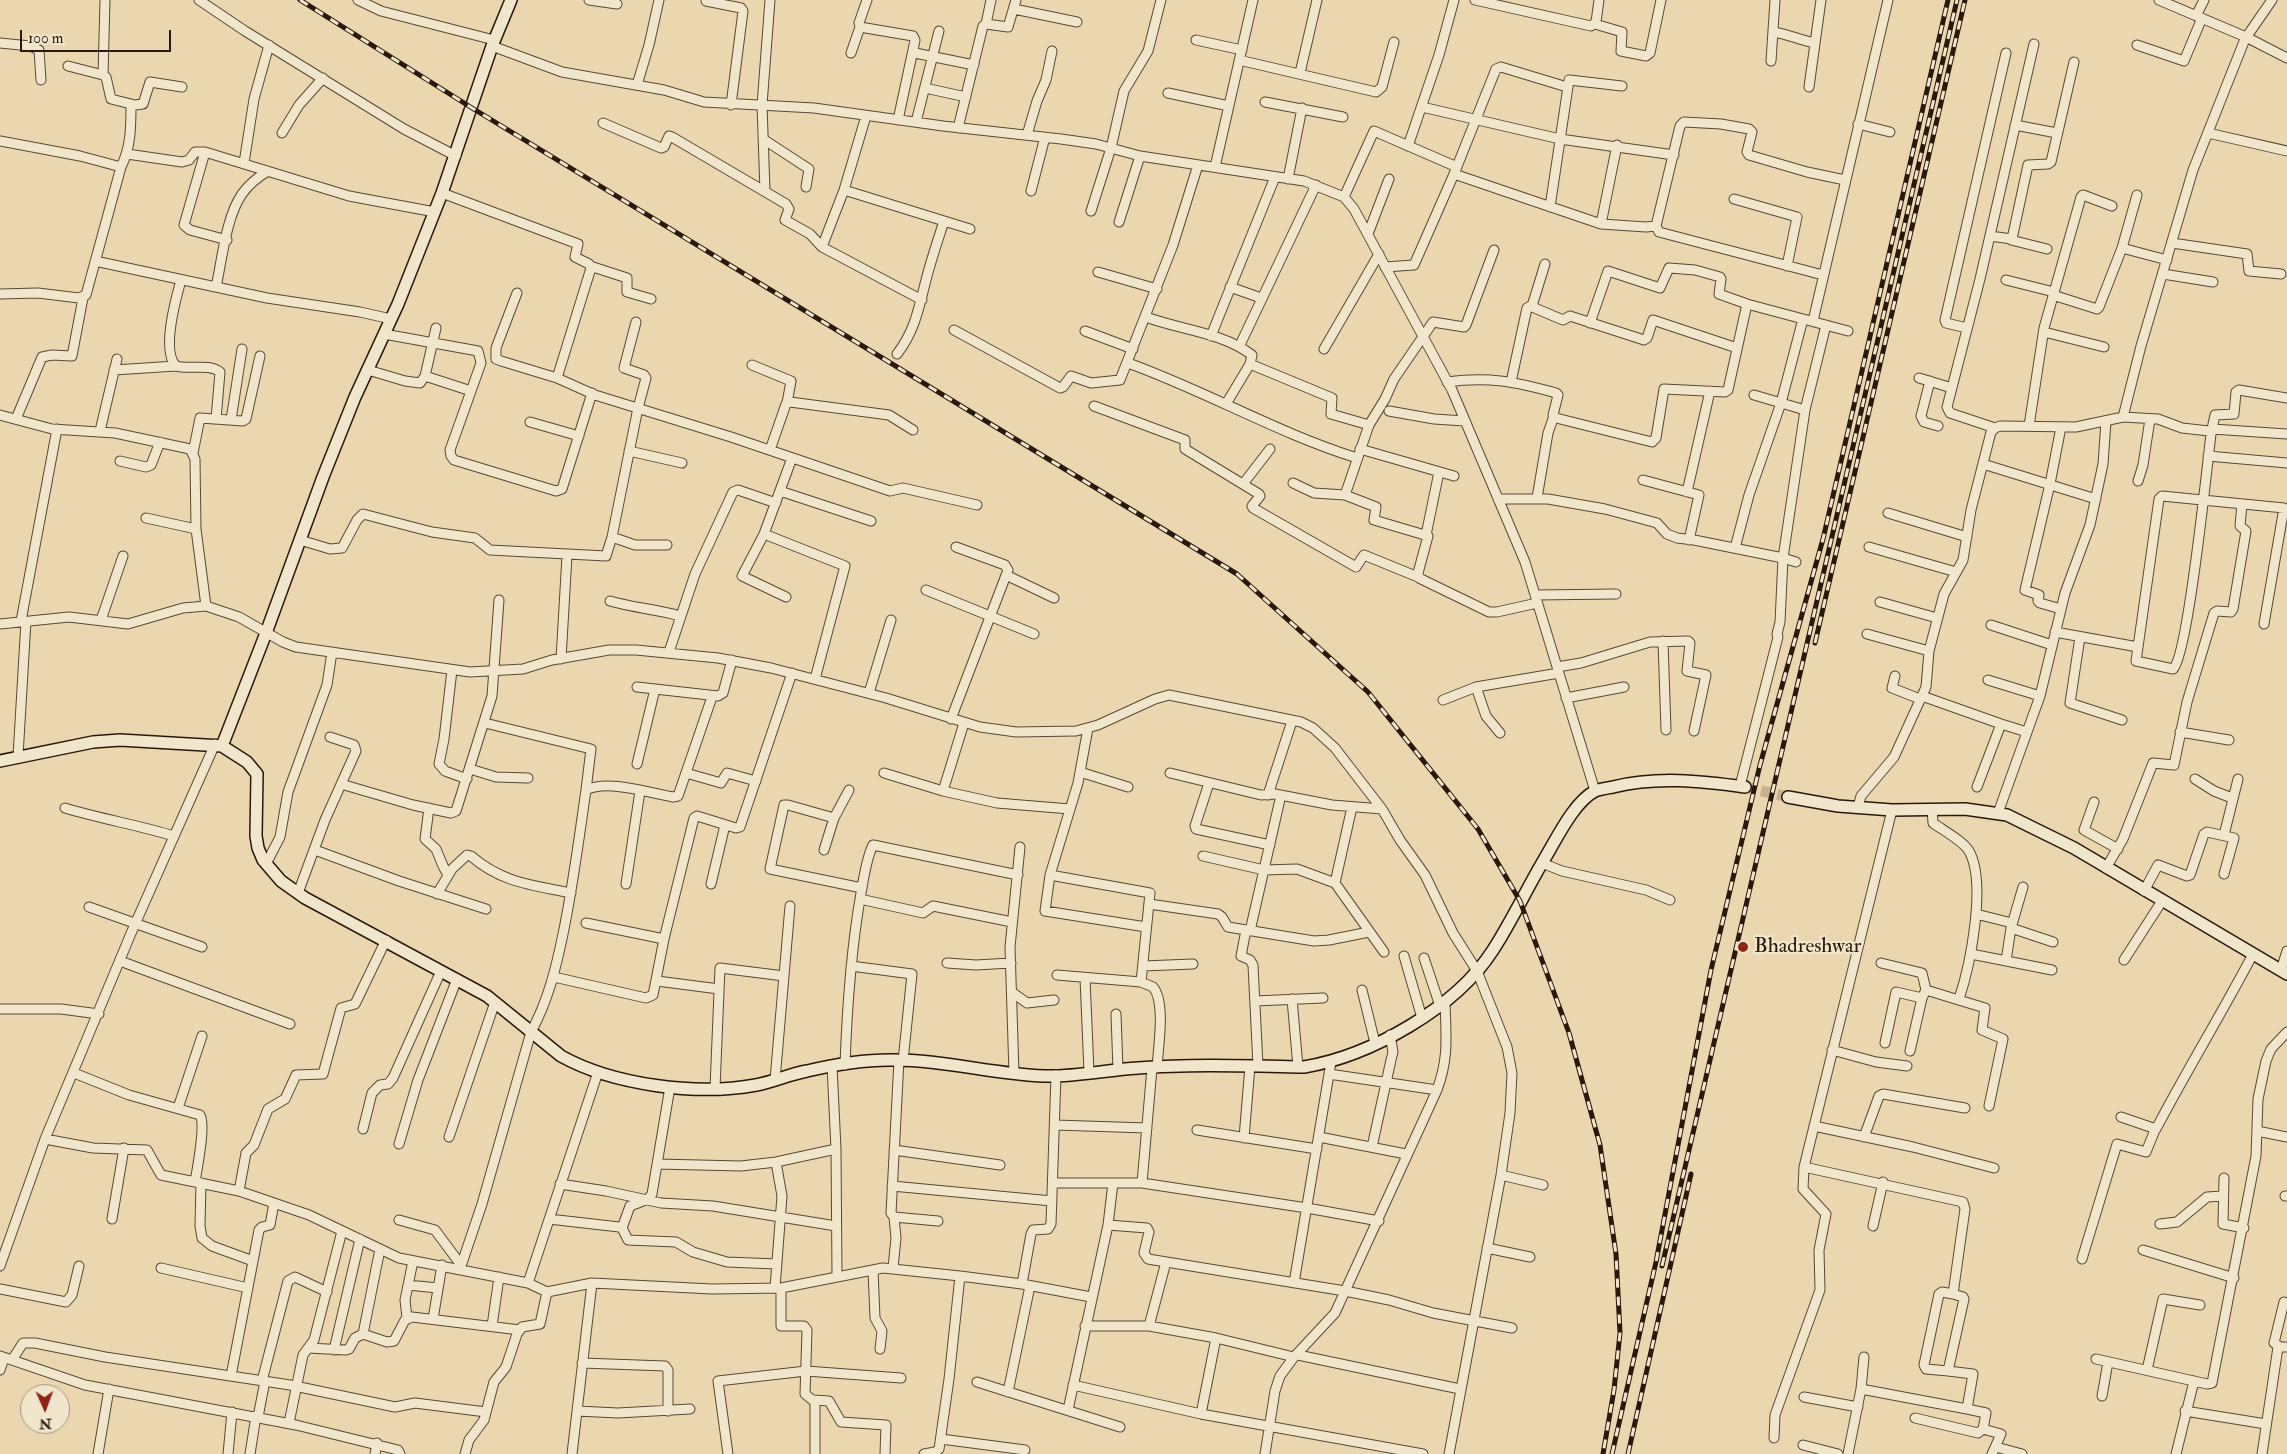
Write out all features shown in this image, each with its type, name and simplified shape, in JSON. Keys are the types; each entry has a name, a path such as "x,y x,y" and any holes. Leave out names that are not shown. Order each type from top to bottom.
{"street":[{"path":"103,75 106,0"},
{"path":"200,0 412,133 456,156"},
{"path":"358,0 381,11 493,43 562,72 664,90 704,102 731,105 814,108 958,128 1045,137 1111,148 1140,156 1288,179 1316,185 1344,197 1354,209 1368,234 1447,382 1525,562 1595,792"},
{"path":"0,1266 45,1139 120,960 174,836 218,745 266,633 323,477 435,212 456,156 493,43 511,0"},
{"path":"589,0 617,4"},
{"path":"637,85 649,45 659,0"},
{"path":"765,191 762,105 770,0"},
{"path":"852,53 867,0"},
{"path":"958,128 991,0"},
{"path":"1091,210 1111,148 1124,92 1148,51 1161,0"},
{"path":"1215,167 1252,0"},
{"path":"1300,73 1317,0"},
{"path":"1408,146 1422,107 1454,0"},
{"path":"1475,0 1591,26 1595,24 1622,32 1621,51 1646,56 1650,53 1661,0"},
{"path":"1595,24 1599,0"},
{"path":"1772,61 1775,0"},
{"path":"1809,87 1821,0"},
{"path":"1813,321 1888,0"},
{"path":"2159,0 2246,37 2287,58"},
{"path":"2137,46 2184,61 2204,0"},
{"path":"2123,417 2141,346 2193,170 2246,37 2271,0"},
{"path":"706,1 741,8 743,11 731,105"},
{"path":"986,24 1008,27 1015,4 1077,22"},
{"path":"860,27 913,36 915,40 898,120"},
{"path":"916,122 939,31"},
{"path":"1773,32 1789,35 1797,40 1815,43"},
{"path":"1196,40 1242,50"},
{"path":"1239,60 1376,92 1382,87 1394,42"},
{"path":"0,43 30,46 38,50 41,80"},
{"path":"2034,44 1990,236 1947,407 1950,413 1995,428 2029,426 2076,427 2123,417 2158,419 2182,428 2287,434"},
{"path":"244,162 254,100 269,45"},
{"path":"913,50 974,65"},
{"path":"1027,135 1037,101 1046,80 1052,51"},
{"path":"1967,328 1946,323 1945,320 2006,53"},
{"path":"2010,240 2013,236 2028,164 2049,163 2074,62"},
{"path":"68,66 103,75 106,77 111,99 131,104 143,104 150,82 182,87"},
{"path":"1385,267 1414,265 1498,68 1567,87"},
{"path":"282,133 299,105 323,78"},
{"path":"1550,208 1568,80 1571,78 1622,86"},
{"path":"925,88 966,97"},
{"path":"1168,93 1229,106"},
{"path":"1266,102 1343,117"},
{"path":"16,419 42,357 52,354 72,356 82,298 86,295 121,168 127,154 130,140 131,104"},
{"path":"1422,107 1560,139 1674,155"},
{"path":"1288,179 1302,108"},
{"path":"822,247 844,190 866,116"},
{"path":"1824,275 1659,232 1656,226 1682,124 1689,121 1721,124 1750,130 1747,152 1749,155 1807,172 1845,180"},
{"path":"603,123 661,148 664,147 669,136 672,137 789,207 786,221 810,234 822,247 922,300"},
{"path":"1858,124 1890,132"},
{"path":"2015,124 2056,133"},
{"path":"1344,197 1372,131 1375,131 1455,170 1550,208 1601,224 1656,226"},
{"path":"2208,133 2287,151"},
{"path":"1031,191 1045,137"},
{"path":"763,140 809,169 806,187"},
{"path":"0,141 80,156 121,168"},
{"path":"1601,224 1617,146"},
{"path":"127,154 182,162 189,160 195,152 205,152 244,162 349,196 435,212"},
{"path":"205,152 184,224 190,230 227,240"},
{"path":"1119,222 1140,156"},
{"path":"954,330 1060,388 1063,388 1071,376 1091,384 1118,381 1128,363 1157,289 1198,165"},
{"path":"216,287 234,211 241,195 257,178 268,171"},
{"path":"1212,336 1275,177"},
{"path":"1368,234 1389,179"},
{"path":"1239,347 1316,185"},
{"path":"844,190 970,229"},
{"path":"442,192 576,242 578,246 575,257 590,266 627,278 627,292 651,299"},
{"path":"2029,426 2044,332 2080,197 2083,195 2112,206"},
{"path":"2006,280 2098,308 2122,248 2137,195"},
{"path":"1734,198 1797,217 1787,266"},
{"path":"897,354 912,330 944,221"},
{"path":"1990,236 2047,249"},
{"path":"2172,243 2247,254 2249,271 2281,274"},
{"path":"2122,248 2167,260"},
{"path":"1345,495 1369,425 1385,399 1394,379 1422,336 1435,321 1464,327 1466,325 1494,250"},
{"path":"1324,349 1379,254"},
{"path":"95,262 267,298 360,312 391,319"},
{"path":"1511,382 1527,308 1532,306 1545,264"},
{"path":"557,378 590,266"},
{"path":"1590,323 1608,271 1660,288 1668,268 1695,270 1720,277 1722,279 1718,294 1747,304 1848,331"},
{"path":"1098,272 1157,289"},
{"path":"2163,274 2213,282"},
{"path":"176,366 171,358 171,317 181,280"},
{"path":"1230,287 1261,298"},
{"path":"0,294 38,293 82,298"},
{"path":"517,293 496,348 496,358 557,378 592,394 770,450 890,491 903,488 977,505"},
{"path":"1554,416 1652,442 1656,438 1664,389 1725,392 1728,390 1747,304"},
{"path":"1532,306 1563,320 1570,316 1646,340 1653,320 1737,348"},
{"path":"1146,317 1212,336 1239,347 1252,355 1250,364 1226,404"},
{"path":"1735,548 1749,495 1781,403 1803,319"},
{"path":"300,540 330,549 342,548 357,520 363,514 412,528 475,538 490,550 567,556 606,556 612,537 646,377 624,368 636,322"},
{"path":"0,761 93,742 120,740 218,745 247,762 257,774 256,836 258,848 266,864 281,881 298,893 457,978 495,1002 561,1056 573,1063 618,1078 670,1087 715,1088 755,1085 832,1066 901,1060 1014,1074 1056,1075 1154,1068 1298,1067 1331,1062 1375,1043 1422,1018 1443,1004 1477,971 1493,951 1570,816 1595,792 1634,782 1658,780 1743,786 1778,637 1776,634 1780,622 1783,558 1805,410 1826,325"},
{"path":"368,370 414,384 420,383 425,376 436,328"},
{"path":"1085,331 1133,349"},
{"path":"2044,332 2104,347"},
{"path":"384,334 478,351 481,363 450,450 451,456 454,460 559,491 562,489 592,394"},
{"path":"230,420 242,349"},
{"path":"206,606 196,529 195,466 193,454 200,418 243,421 246,419 260,356"},
{"path":"100,431 117,359"},
{"path":"1128,363 1183,384 1293,436 1358,454 1454,476"},
{"path":"1250,364 1332,398 1331,414 1369,425"},
{"path":"752,365 790,381 787,403 770,450"},
{"path":"114,370 176,366 211,368 220,372 216,419"},
{"path":"425,376 471,391"},
{"path":"1447,382 1474,378 1511,382 1558,395 1548,433 1537,498"},
{"path":"1919,378 1952,388"},
{"path":"1930,381 1921,416 1924,422 1938,426"},
{"path":"2264,624 2285,510 2242,504 2203,501 2162,496 2158,499 2136,660 2173,669 2176,666 2183,642 2191,592 2203,501 2211,430 2214,415 2234,414 2236,392 2239,390 2287,398"},
{"path":"1687,492 1710,391"},
{"path":"1754,395 1805,410"},
{"path":"787,403 889,415 913,430"},
{"path":"1094,406 1185,440 1185,449 1260,495 1252,506 1253,508 1356,567 1364,555 1418,576 1489,612 1497,612 1536,599 1616,594"},
{"path":"1389,411 1434,419 1465,421"},
{"path":"0,415 57,430 100,431 160,442 184,447 193,454"},
{"path":"2138,481 2143,465 2150,419"},
{"path":"530,422 579,436"},
{"path":"1998,813 2040,696 2061,609 2090,525 2103,464 2106,422"},
{"path":"2061,427 2050,484 2025,590 2039,596 2038,602 2061,609"},
{"path":"1858,807 1861,796 1894,757 1926,687 1928,651 1944,594 1963,560 1971,510 1991,432 1995,428"},
{"path":"19,756 23,621 57,430"},
{"path":"120,461 146,466 151,465 160,442"},
{"path":"1243,484 1270,449"},
{"path":"629,452 682,463"},
{"path":"2208,456 2287,463"},
{"path":"786,597 742,576 764,534 792,458"},
{"path":"1983,464 2096,499"},
{"path":"1418,576 1428,538 1426,535 1439,472"},
{"path":"1643,480 1700,497 1690,540"},
{"path":"1293,483 1314,493 1345,495 1376,506 1374,520 1426,535"},
{"path":"670,652 680,616 705,549 734,492 738,490 776,503"},
{"path":"780,491 871,521"},
{"path":"1498,499 1537,498 1605,509 1660,524 1670,536 1796,562"},
{"path":"2106,868 2118,849 2136,810 2153,763 2174,765 2187,702 2214,612 2231,612 2233,609 2246,531 2240,526 2242,504"},
{"path":"1888,513 1967,536"},
{"path":"146,518 196,529"},
{"path":"764,534 845,566 815,679"},
{"path":"612,537 636,544 667,545"},
{"path":"951,719 1008,567 956,547"},
{"path":"1869,547 1956,572"},
{"path":"101,620 123,556"},
{"path":"561,659 567,556"},
{"path":"1006,575 1054,598"},
{"path":"926,590 1034,634"},
{"path":"341,784 429,808 455,812 485,723 492,696 499,600"},
{"path":"610,601 638,609 650,608 680,616"},
{"path":"1880,602 1937,618"},
{"path":"0,624 69,616 128,624 183,608 206,606 240,617 266,633 296,647 452,670 495,672 523,669 561,659 609,650 670,652 732,660 792,673 869,693 964,723 1016,732 1076,731 1088,728 1155,699 1169,695 1292,721 1314,728 1335,748 1382,809 1400,840 1425,875 1453,933 1477,971 1506,1047 1512,1073 1510,1113 1501,1176 1449,1454"},
{"path":"869,693 891,620"},
{"path":"1991,625 2052,646"},
{"path":"2055,632 2138,647"},
{"path":"1867,634 1928,651"},
{"path":"2080,636 2070,704 2122,720"},
{"path":"1663,641 1666,730"},
{"path":"1443,700 1476,687 1558,670 1650,642 1689,642 1686,671 1706,675 1694,731"},
{"path":"266,864 280,837 288,792 326,684 332,652"},
{"path":"637,687 712,697 723,693 732,660"},
{"path":"452,670 444,739 439,764 445,771 467,779"},
{"path":"554,977 646,998 653,995 664,939 694,818 697,816 724,825 740,827 792,673"},
{"path":"1895,676 1892,688 2027,732"},
{"path":"1988,680 2040,696"},
{"path":"1476,687 1486,716 1500,733"},
{"path":"1566,698 1624,687"},
{"path":"637,764 655,689"},
{"path":"586,790 594,786 619,786 676,797 712,697"},
{"path":"1268,795 1292,721"},
{"path":"461,1267 482,1204 531,1032 540,1016 554,977 571,893 591,748 485,723"},
{"path":"943,790 964,723"},
{"path":"1977,787 2000,724"},
{"path":"1088,728 1080,772 1050,875 1045,909 1048,912 1146,927"},
{"path":"2180,732 2229,740"},
{"path":"298,893 356,747 330,738"},
{"path":"470,769 496,777 528,778"},
{"path":"1080,772 1128,787"},
{"path":"686,773 721,783 727,773 756,781"},
{"path":"884,773 997,803 1070,809"},
{"path":"1170,773 1268,795 1281,795 1352,807 1382,809"},
{"path":"2195,778 2214,791 2232,798"},
{"path":"2224,835 2238,779"},
{"path":"1210,782 1195,826 1196,829 1270,846"},
{"path":"824,850 834,818 848,790"},
{"path":"626,884 640,791"},
{"path":"1244,1138 1254,1066 1255,1001 1253,965 1250,960 1241,956 1270,846 1281,795"},
{"path":"1788,797 1814,803 1892,810 1964,809 1998,813 2023,822 2106,868 2281,970 2287,951"},
{"path":"2094,802 2084,830 2118,849"},
{"path":"834,818 785,804 770,869 862,888"},
{"path":"1335,883 1352,807"},
{"path":"65,808 96,817 146,827 174,836"},
{"path":"429,808 425,839 436,849 448,875"},
{"path":"1932,809 1933,823 1965,846 1972,858 1975,876 1976,914 1971,954 1959,999"},
{"path":"1774,1438 1775,1415 1821,1286 1819,1250 1826,1214 1803,1189 1804,1166 1892,810"},
{"path":"711,884 724,825"},
{"path":"2144,891 2158,865 2187,876 2190,875 2206,832 2234,838 2224,874"},
{"path":"845,1065 851,966 860,899 871,847 874,844 1018,875"},
{"path":"1014,1074 1011,963 1012,922 1020,847"},
{"path":"316,850 437,894 486,909"},
{"path":"437,894 448,875 467,855 502,877 571,893"},
{"path":"1203,856 1264,870 1297,869 1335,883 1384,952"},
{"path":"1542,863 1562,871 1639,888 1670,900"},
{"path":"1050,875 1148,892 1149,904 1141,982"},
{"path":"2006,961 2012,926 2023,887"},
{"path":"860,899 923,913 933,906 1012,922"},
{"path":"2124,960 2162,901"},
{"path":"1149,904 1218,914 1222,916 1228,927 1314,941 1369,932"},
{"path":"775,1080 790,906"},
{"path":"89,907 202,947"},
{"path":"1976,914 2053,942"},
{"path":"586,923 664,939"},
{"path":"239,1191 246,1153 254,1145 268,1109 285,1100 296,1075 300,1073 323,1074 341,1008 354,1004 358,1000 386,940"},
{"path":"1971,954 2052,970"},
{"path":"2082,1259 2117,1144 2146,1152 2155,1130 2222,1014 2253,954"},
{"path":"1404,956 1422,1018"},
{"path":"1265,1454 1277,1382 1282,1371 1329,1321 1379,1221 1406,1154 1437,1090 1444,1071 1447,1055 1443,1004 1424,958"},
{"path":"120,960 290,1024"},
{"path":"947,963 976,965 1011,963"},
{"path":"1882,963 1922,973 1924,994 1910,1051"},
{"path":"1143,966 1193,964"},
{"path":"851,966 912,974 901,1060 894,1150 891,1213 894,1217 896,1238 893,1268"},
{"path":"715,1088 721,968 784,976"},
{"path":"363,1129 372,1093 380,1085 388,1084 393,1078 441,971"},
{"path":"1057,975 1141,982 1153,987 1159,998 1142,1183"},
{"path":"399,1144 418,1080 457,978"},
{"path":"1085,978 1089,1072"},
{"path":"657,981 719,989"},
{"path":"1362,990 1375,1043"},
{"path":"1885,1043 1896,992 1959,999 1985,1008 1982,1030 2003,1039 1989,1106"},
{"path":"1013,993 1026,1002 1054,1000"},
{"path":"1255,1001 1323,998"},
{"path":"1292,1000 1298,1067"},
{"path":"449,1137 495,1002"},
{"path":"0,1009 61,1009 99,1014"},
{"path":"1116,1014 1118,1070"},
{"path":"2096,1359 2207,1384 2212,1383 2244,1228 2256,1156 2258,1099 2266,1060 2271,1049 2287,1032"},
{"path":"1372,1147 1392,1052 1390,1035"},
{"path":"178,1108 202,1036"},
{"path":"1832,1050 1876,1062 1907,1066"},
{"path":"1294,1283 1331,1062"},
{"path":"832,1066 836,1149 837,1276"},
{"path":"528,1283 598,1072"},
{"path":"74,1073 129,1095 196,1113 202,1118 198,1183 202,1238 212,1246 253,1261"},
{"path":"1329,1074 1437,1090"},
{"path":"1008,1392 1026,1285 1031,1234 1033,1230 1050,1227 1054,1183 1056,1075"},
{"path":"670,1087 652,1194 648,1199 630,1206 622,1228 627,1238 631,1240 676,1242 693,1252 727,1262 777,1264"},
{"path":"1864,1137 1879,1096 1883,1094 1965,1108"},
{"path":"2121,1116 2155,1130"},
{"path":"1055,1125 1147,1128"},
{"path":"1814,1126 1968,1160 1994,1168"},
{"path":"1196,1130 1317,1150"},
{"path":"2257,1131 2287,1137"},
{"path":"1319,1137 1406,1154"},
{"path":"45,1139 93,1148 147,1150 161,1175 239,1191 309,1215 399,1258 461,1267 528,1283 547,1292 592,1283 712,1289 778,1288 837,1276 893,1268 1026,1285 1091,1297"},
{"path":"112,1219 124,1148"},
{"path":"657,1164 724,1166 776,1162 836,1149"},
{"path":"894,1150 1000,1165"},
{"path":"776,1162 782,1196 777,1264 781,1326 804,1326 807,1330 805,1394 814,1400 829,1401 841,1422 885,1424 887,1428 885,1454"},
{"path":"1804,1166 1883,1182 1963,1202 1965,1209 1953,1294"},
{"path":"1501,1176 1543,1185"},
{"path":"2224,1178 2223,1224 2244,1228"},
{"path":"1873,1226 1883,1182"},
{"path":"1054,1183 1142,1183 1379,1221"},
{"path":"1068,1410 1108,1225 1113,1183"},
{"path":"560,1184 648,1199 660,1204 713,1206 836,1226"},
{"path":"892,1186 1052,1201"},
{"path":"2160,1224 2174,1223 2181,1220 2207,1197 2223,1196"},
{"path":"231,1376 260,1230 262,1227 270,1225 274,1203"},
{"path":"894,1217 938,1221"},
{"path":"549,1219 622,1228"},
{"path":"399,1220 434,1230 461,1267"},
{"path":"1108,1225 1148,1228 1149,1232 1144,1256 1148,1259 1345,1291 1389,1300 1432,1314 1512,1328"},
{"path":"289,1423 303,1355 314,1340 342,1231"},
{"path":"334,1350 360,1239"},
{"path":"1487,1248 1530,1257"},
{"path":"363,1334 380,1249"},
{"path":"2143,1250 2234,1278"},
{"path":"308,1348 349,1349 354,1338 363,1334 387,1342 394,1341 407,1318 404,1305 414,1261"},
{"path":"1149,1326 1166,1262"},
{"path":"433,1320 442,1265"},
{"path":"0,1289 66,1302 72,1295 79,1266"},
{"path":"161,1268 248,1288"},
{"path":"873,1270 875,1318 882,1331 880,1349"},
{"path":"924,1454 938,1453 941,1439 960,1276"},
{"path":"250,1454 264,1381 288,1280 295,1277 327,1292"},
{"path":"492,1326 499,1277"},
{"path":"572,1454 592,1283"},
{"path":"408,1285 438,1288"},
{"path":"465,1454 469,1440 482,1424 492,1386 506,1367 520,1330 525,1326 540,1324 547,1292"},
{"path":"1948,1371 1964,1299 1963,1297 1942,1292 1939,1294 1924,1365 1926,1369 1973,1374 1967,1409"},
{"path":"2147,1370 2163,1299 2200,1305"},
{"path":"2262,1454 2266,1424 2283,1346 2274,1343 2284,1302"},
{"path":"407,1318 520,1330"},
{"path":"1085,1326 1149,1326 1216,1338 1460,1389"},
{"path":"1201,1414 1216,1338"},
{"path":"0,1370 6,1358 26,1342 105,1357 296,1386 395,1407 415,1403 486,1412"},
{"path":"1848,1454 1858,1407 1864,1356"},
{"path":"6,1358 85,1385 289,1423 376,1443 398,1450 400,1454"},
{"path":"2102,1396 2108,1362"},
{"path":"582,1363 665,1366 668,1370 668,1411"},
{"path":"728,1454 718,1381 806,1371 901,1378"},
{"path":"2176,1454 2185,1411 2194,1381"},
{"path":"977,1382 1120,1427"},
{"path":"1073,1385 1201,1414 1423,1454"},
{"path":"98,1454 109,1389"},
{"path":"1860,1389 1987,1414 1983,1429 1978,1433 1915,1418"},
{"path":"1804,1397 1858,1407"},
{"path":"814,1400 815,1454"},
{"path":"577,1411 618,1414 690,1410"},
{"path":"2185,1411 2266,1424"},
{"path":"228,1454 232,1412"},
{"path":"1983,1429 2001,1434 1994,1450 2022,1454"},
{"path":"941,1439 1025,1450"},
{"path":"375,1454 376,1443"},
{"path":"1803,1445 1838,1454"}],"tunnel":[{"path":"1745,787 1788,797"}],"railway":[{"path":"300,0 472,108 1237,574 1368,692 1478,829 1520,901 1569,1033 1600,1145 1616,1254 1620,1333 1614,1390 1603,1454"},
{"path":"1612,1454 1656,1262 1711,970 1760,765 1823,539 1948,0"},
{"path":"1662,1266 1957,0"},
{"path":"1815,643 1965,0"},
{"path":"1628,1454 1691,1174"}],"place":[{"name":"Bhadreshwar","path":"1743,947"}]}
